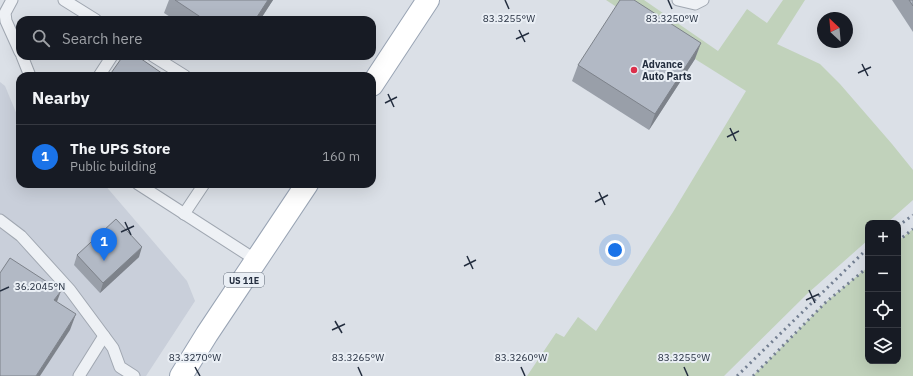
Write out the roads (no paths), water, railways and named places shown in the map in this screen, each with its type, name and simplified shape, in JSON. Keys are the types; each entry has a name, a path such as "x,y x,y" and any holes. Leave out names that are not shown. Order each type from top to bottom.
{"main road":[{"path":"376,79 428,0"},
{"name":"US 11E","path":"182,376 256,260 304,188"}],"lane":[{"path":"12,0 5,13 6,21 16,43"},
{"path":"64,0 90,16"},
{"path":"678,0 695,4 703,0"},
{"path":"24,60 28,72"},
{"path":"102,72 109,60"},
{"path":"159,60 179,72"},
{"path":"144,188 256,260"},
{"path":"184,214 201,188"},
{"path":"0,220 21,236 70,290 113,348 120,367 134,376"},
{"path":"79,376 104,336"}],"railway":[{"path":"901,224 913,215"},
{"path":"901,239 913,229"},
{"path":"737,376 865,251"},
{"path":"753,376 826,302 865,270"}],"place":[{"name":"Advance Auto Parts","path":"634,70"},
{"name":"The UPS Store","path":"104,261"}]}
